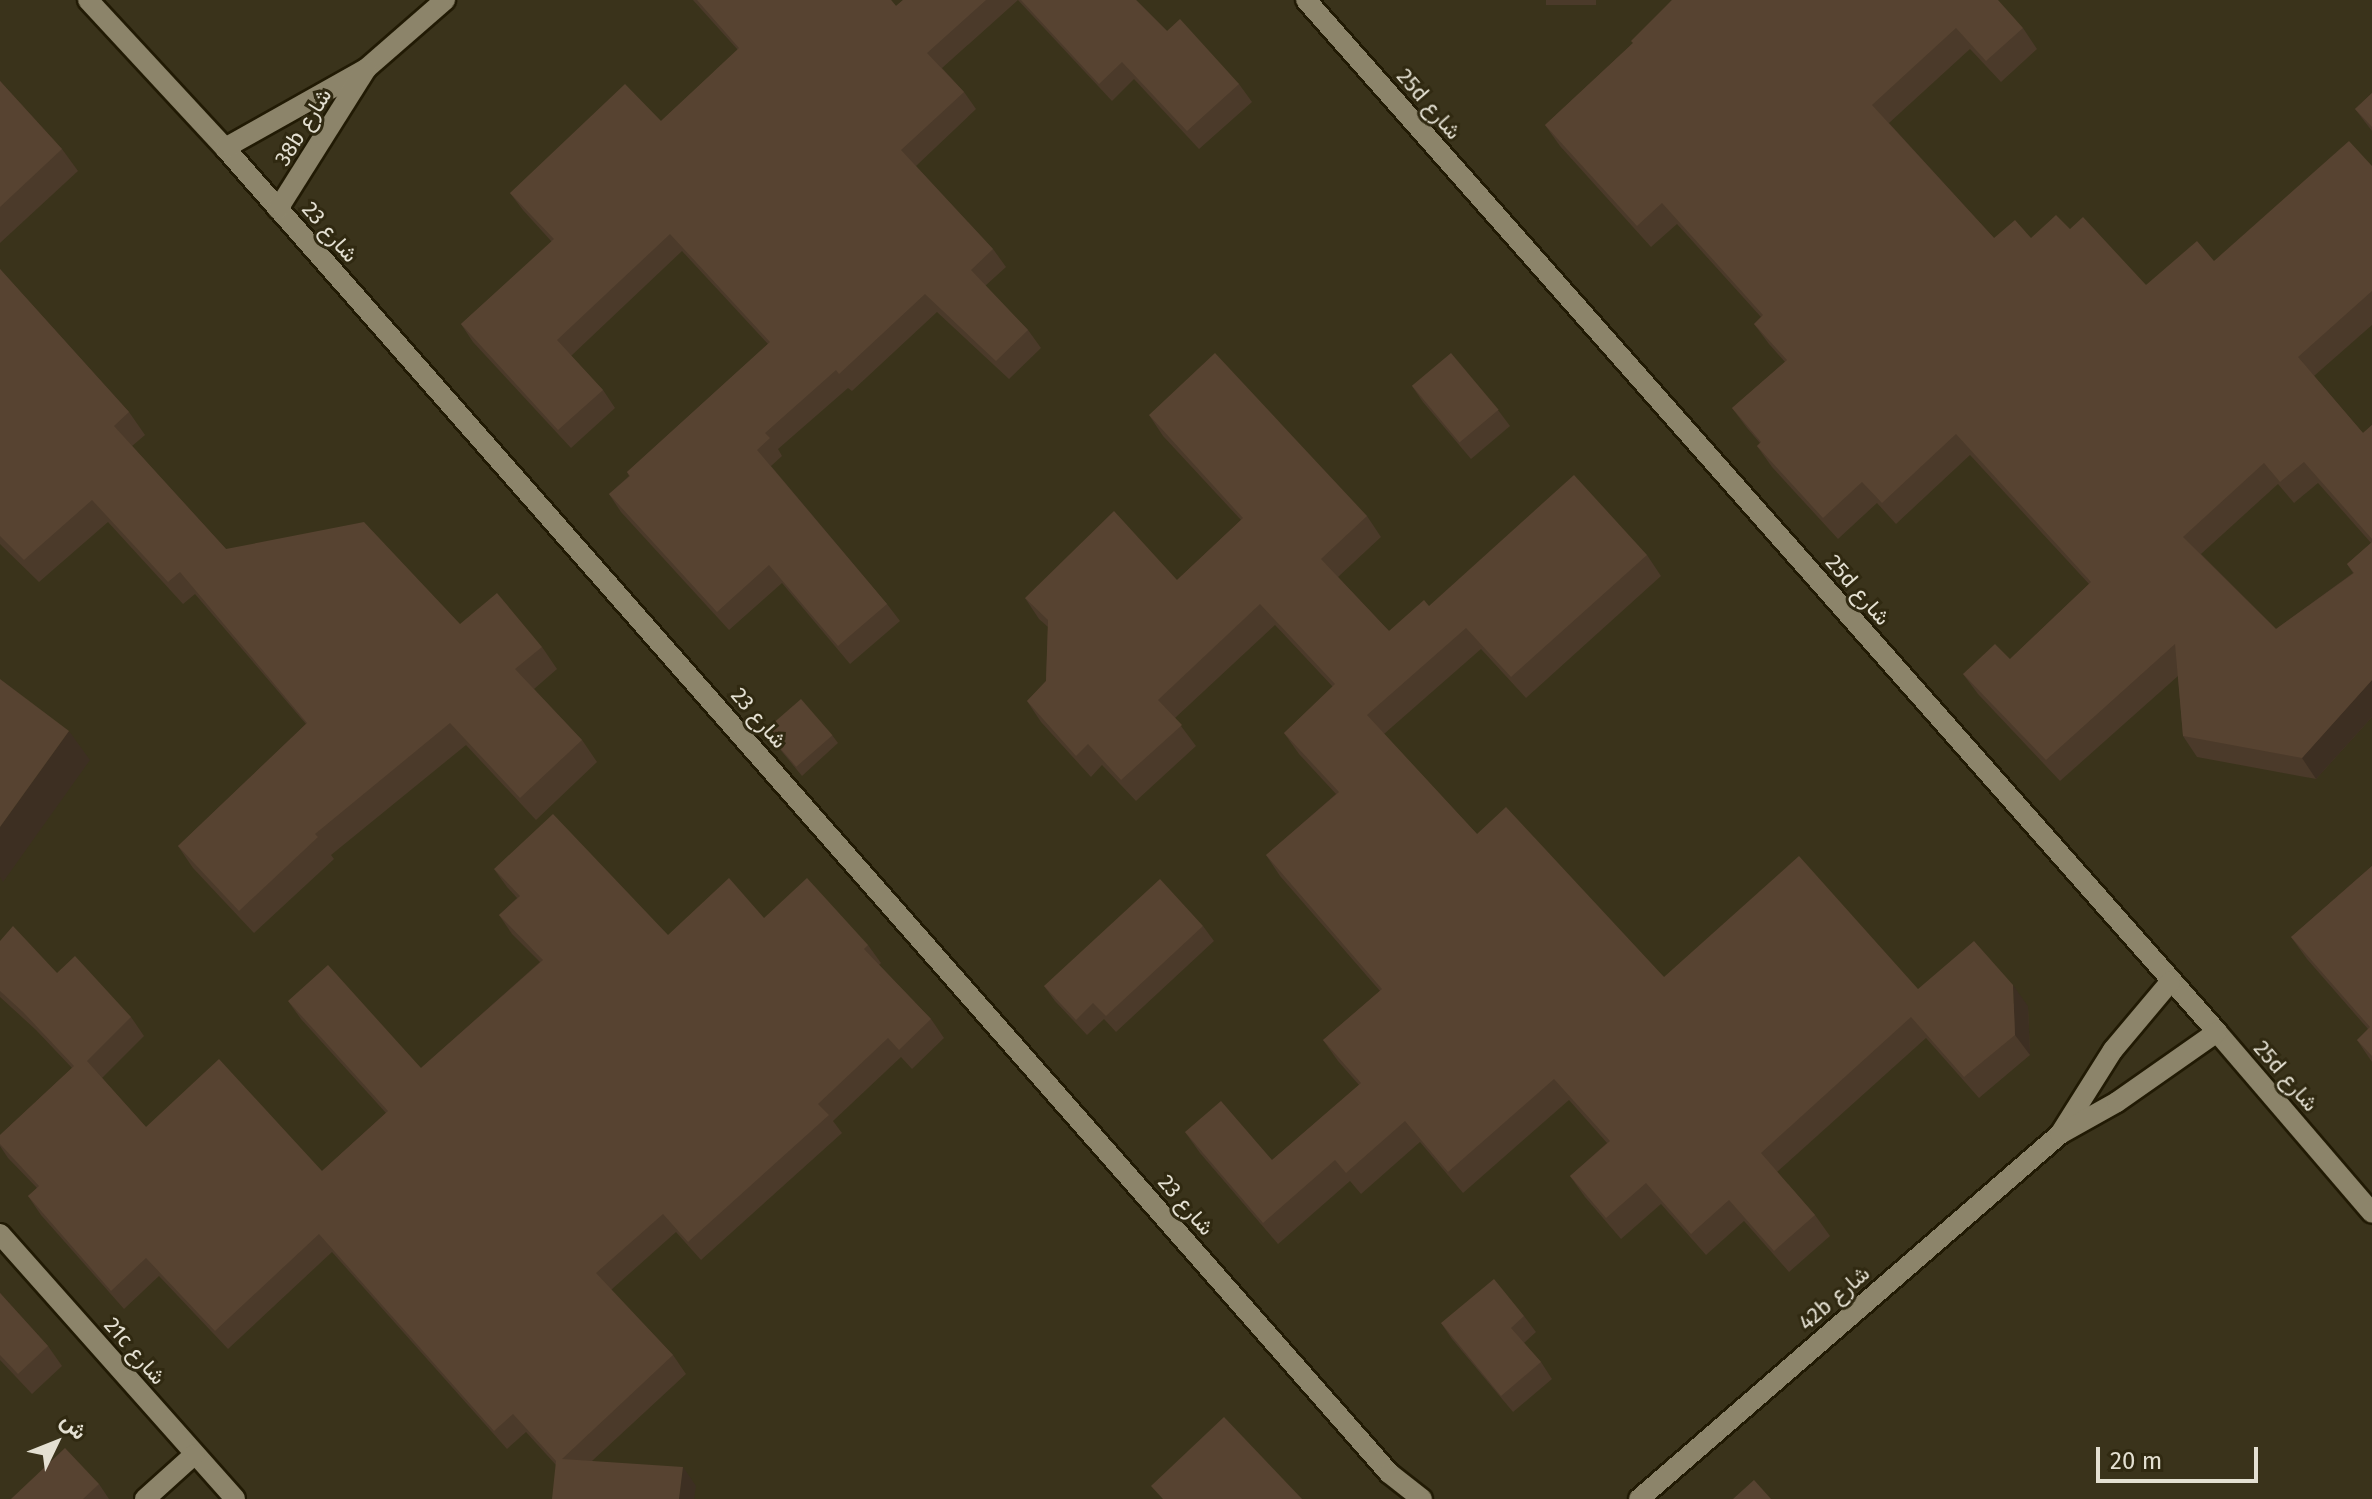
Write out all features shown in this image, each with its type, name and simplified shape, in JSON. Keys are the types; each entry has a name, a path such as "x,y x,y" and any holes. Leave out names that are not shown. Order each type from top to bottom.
{"street":[{"name":"شارع 23","path":"88,0 225,148 1389,1473 1422,1499"},
{"name":"38b شارع","path":"225,148 366,69 445,0"},
{"name":"25d شارع","path":"1306,0 2217,1032 2372,1213"},
{"name":"38b شارع","path":"278,209 366,69"},
{"name":"42b شارع","path":"2060,1134 2113,1050 2170,982"},
{"name":"42b شارع","path":"1639,1499 2060,1134 2117,1102 2217,1032"},
{"name":"21c شارع","path":"0,1234 235,1499"},
{"path":"145,1499 195,1454"},
{"name":"شارع 23","path":"1389,1473 1403,1499"}],"building":[{"path":"697,0 891,0 896,6 903,0 986,0 927,53 964,92 901,150 993,249 971,270 1028,330 996,361 925,294 839,374 836,370 765,433 770,438 757,450 887,604 838,646 769,565 717,612 609,494 630,476 627,472 770,342 670,234 557,340 603,390 558,430 461,324 554,239 510,193 625,84 661,121 739,48"},
{"path":"1021,0 1136,0 1167,31 1180,19 1239,84 1187,131 1122,62 1099,84"},
{"path":"1672,0 1998,0 2023,28 1986,61 1956,28 1872,105 1994,238 2015,220 2031,238 2056,215 2070,229 2083,217 2146,285 2197,241 2214,261 2349,141 2372,166 2372,291 2298,357 2363,433 2372,425 2372,539 2304,462 2280,482 2264,463 2183,537 2276,629 2354,573 2347,564 2372,542 2372,680 2302,758 2183,736 2175,644 2046,760 1963,674 1995,644 2010,659 2091,582 1956,434 1882,503 1862,482 1823,518 1757,446 1761,442 1732,408 1787,360 1754,324 1763,315 1662,203 1637,226 1545,125 1633,43 1631,41"},
{"path":"0,81 62,149 0,207"},
{"path":"2372,93 2372,127 2355,109"},
{"path":"0,269 129,412 114,426 226,549 364,522 460,624 497,593 542,647 515,669 582,740 520,798 450,723 315,834 318,837 239,911 178,846 307,723 180,572 168,582 92,500 24,560 0,536"},
{"path":"1215,353 1367,516 1321,559 1389,631 1424,600 1429,606 1574,475 1647,555 1511,677 1466,628 1367,715 1477,834 1506,807 1664,977 1799,856 1918,989 1974,941 2013,985 2015,1035 1964,1077 1911,1017 1761,1153 1815,1215 1774,1251 1729,1200 1691,1234 1646,1183 1606,1218 1570,1176 1610,1141 1554,1079 1448,1172 1405,1121 1346,1173 1335,1160 1263,1223 1185,1132 1221,1101 1272,1160 1361,1083 1323,1040 1382,989 1266,855 1339,792 1284,733 1335,684 1260,604 1158,700 1182,725 1121,780 1088,744 1076,756 1027,701 1046,681 1048,620 1025,598 1114,511 1177,580 1243,518 1149,415"},
{"path":"1451,353 1499,410 1459,442 1412,386"},
{"path":"0,679 69,731 0,827"},
{"path":"801,699 832,735 796,767 765,730"},
{"path":"553,814 668,935 729,878 764,918 807,878 868,945 864,949 931,1019 899,1050 888,1038 818,1104 829,1115 688,1242 663,1214 596,1273 673,1355 562,1459 683,1467 679,1499 552,1499 556,1461 513,1414 494,1431 319,1234 215,1331 146,1258 111,1291 28,1196 39,1186 0,1144 0,1135 74,1066 0,991 0,941 13,926 57,973 75,956 131,1017 87,1061 146,1127 219,1059 322,1171 388,1111 288,1001 328,965 421,1068 543,960 499,915 520,896 494,869"},
{"path":"2372,866 2372,1056 2357,1040 2370,1027 2291,937"},
{"path":"1160,879 1203,926 1106,1016 1093,1003 1076,1020 1044,986"},
{"path":"1494,1279 1524,1316 1511,1328 1541,1362 1501,1396 1441,1323"},
{"path":"0,1293 48,1346 18,1374 0,1355"},
{"path":"1224,1417 1302,1499 1163,1499 1151,1486"},
{"path":"65,1448 99,1484 83,1499 11,1499"},
{"path":"1754,1480 1771,1499 1733,1499"}]}
